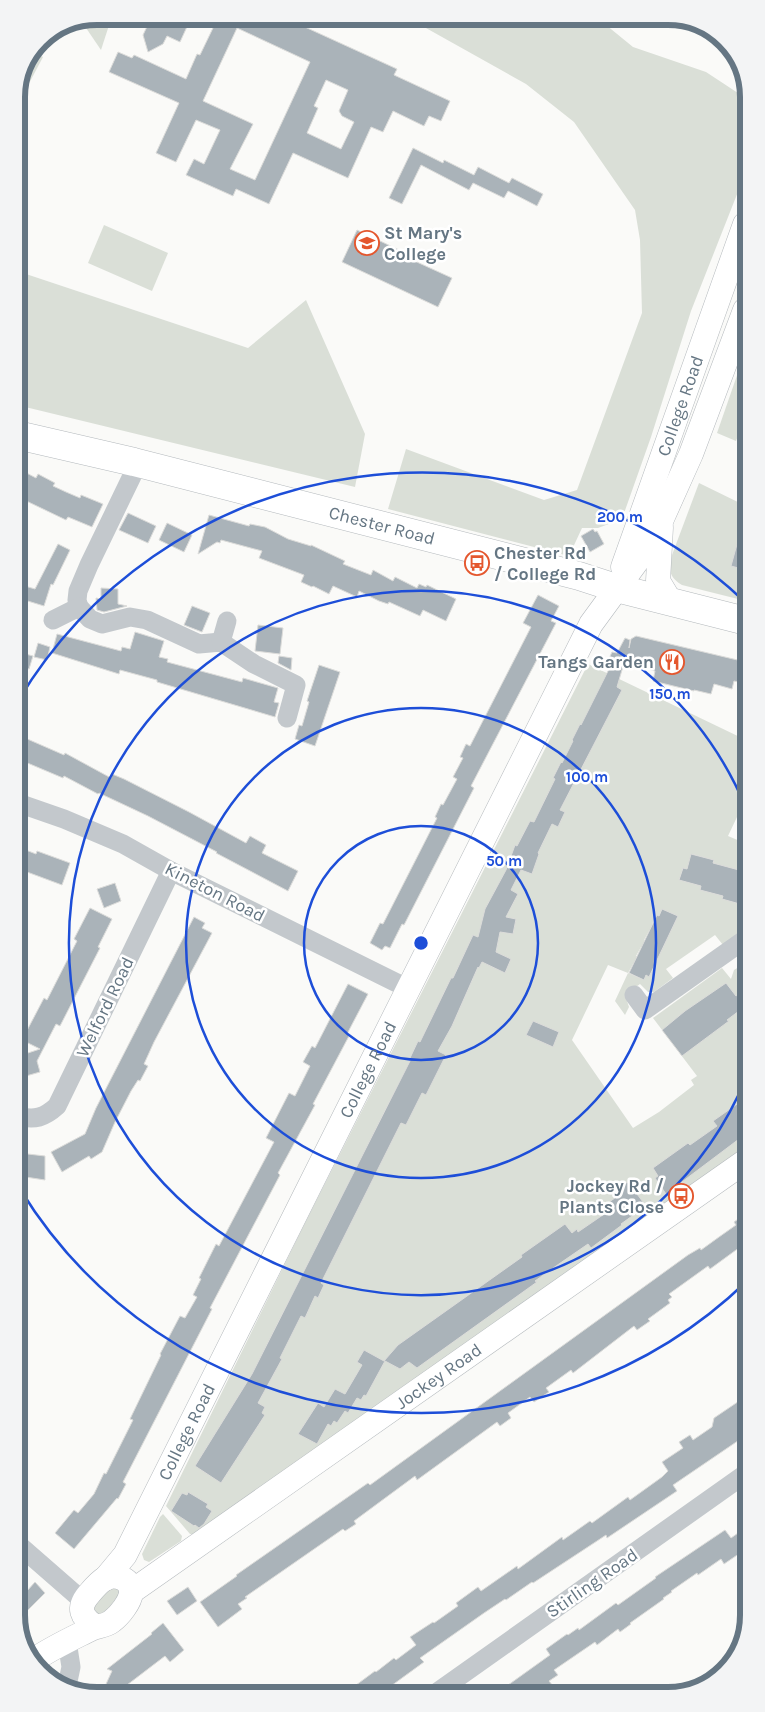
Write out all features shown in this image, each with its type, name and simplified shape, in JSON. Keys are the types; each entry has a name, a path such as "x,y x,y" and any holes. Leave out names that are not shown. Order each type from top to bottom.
{"highway":[{"name":"Chester Road","path":"25,437 134,462 579,576 616,588 740,619"}],"main road":[{"name":"College Road","path":"616,588 740,238"},
{"name":"College Road","path":"105,1579 125,1555 579,648 592,624 616,588 644,553 661,521 691,454 740,323"},
{"name":"College Road","path":"661,521 658,581 670,601"},
{"name":"Jockey Road","path":"130,1588 740,1166"},
{"path":"51,1649 96,1627 102,1627 112,1622 118,1616 127,1603 130,1588 125,1555"},
{"path":"51,1649 93,1589 105,1579 114,1576 124,1578 130,1588"},
{"path":"82,1604 84,1616 88,1622 96,1627"}],"street":[{"path":"134,462 132,476 89,564 78,591 77,600 79,607 90,619 102,624 130,617 147,620 199,644 221,642 254,664 296,685 287,718"},
{"path":"53,620 79,607"},
{"path":"221,642 227,621"},
{"name":"Kineton Road","path":"25,805 64,819 123,844 171,871 409,989"},
{"name":"Welford Road","path":"25,1117 33,1119 49,1114 57,1106 171,871"},
{"path":"637,1008 740,942"},
{"name":"Stirling Road","path":"444,1687 740,1478"},
{"path":"25,1551 82,1604"},
{"path":"51,1649 71,1667 68,1680"}],"shaded area":[{"path":"109,25 101,50 85,26"},
{"path":"421,25 606,25 633,47 706,72 740,96 740,187 691,311 651,437 622,519 598,528 582,528 569,556 388,509 406,449 544,500 577,490 642,313 640,240 635,210 574,122 526,84"},
{"path":"39,55 43,57 25,91 30,69"},
{"path":"104,225 168,253 152,291 88,263"},
{"path":"25,274 248,348 306,300 365,434 355,487 25,407"},
{"path":"740,367 740,430 736,441 717,433"},
{"path":"699,483 740,503 740,600 682,585 676,581 671,573 669,563"},
{"path":"588,664 740,737 740,811 728,836 740,841 740,874 738,874 739,870 713,863 714,860 692,854 687,869 683,868 679,880 701,886 700,890 723,896 722,899 740,904 740,934 723,945 715,935 666,969 673,978 654,992 648,992 640,984 625,995 629,1007 625,1015 615,1001 628,973 608,965 572,1040 633,1128 659,1112 694,1085 691,1080 697,1076 653,1018 722,968 731,979 734,970 740,966 740,1151 195,1534 190,1534 166,1506 303,1227","holes":["662,909 678,916 649,976 646,975 644,980 628,973 633,964 636,965 639,958 636,956 641,947 644,948 644,940 649,931 652,932 652,924"]},
{"path":"163,1514 182,1536 181,1541 149,1562 144,1560 142,1554"},
{"path":"118,1586 119,1591 116,1600 98,1618 87,1604 90,1598"}],"building":[{"path":"148,25 188,25 180,42 167,36 163,44 148,52 143,35"},
{"path":"206,25 301,25 397,69 394,75 450,101 441,121 429,116 424,126 393,111 383,132 371,127 348,178 293,153 269,204 236,189 233,196 186,175 194,159 204,164 220,130 196,120 176,162 156,153 179,103 109,72 118,52 132,58 134,55 186,79 197,54 200,55 213,28","holes":["237,28 310,62 255,180 230,169 253,124 203,101","326,80 348,90 339,111 342,116 354,122 341,149 307,133 318,108 314,106"]},
{"path":"413,148 443,163 444,160 474,175 478,167 509,183 512,178 543,194 537,206 508,191 504,198 473,183 469,190 421,165 402,204 389,198"},
{"path":"357,230 399,250 397,253 452,278 438,307 342,262"},
{"path":"25,472 36,478 38,474 55,483 53,486 80,498 81,495 103,504 92,527 68,517 66,520 25,500"},
{"path":"128,513 156,526 148,543 119,530"},
{"path":"209,515 249,526 250,524 265,527 288,539 311,545 345,561 343,564 371,575 373,570 393,581 395,577 417,588 419,584 426,587 427,585 456,599 446,621 423,610 420,616 389,602 388,604 379,601 359,591 357,597 333,586 329,594 301,582 304,575 259,558 262,551 221,540 220,543 217,542 198,554"},
{"path":"167,523 192,535 184,552 159,540"},
{"path":"593,529 595,532 597,531 604,544 590,552 581,536"},
{"path":"740,533 740,568 731,566"},
{"path":"58,544 70,550 53,585 51,584 44,606 25,600 25,586 35,589"},
{"path":"101,588 118,589 118,604 127,606 104,612 97,610 96,598 101,599"},
{"path":"538,595 559,606 551,621 556,623 471,786 474,788 404,925 402,924 390,948 385,946 382,950 370,943 380,923 383,924 437,818 435,817 441,804 443,805 457,779 453,777 463,758 460,757 466,744 470,746 531,627 523,623"},
{"path":"192,606 210,613 202,632 184,625"},
{"path":"258,625 283,628 280,654 255,651"},
{"path":"135,632 164,641 159,657 168,659 167,662 242,682 243,678 278,688 274,702 279,703 275,717 157,682 157,680 120,670 119,674 52,653 57,634 121,651 122,647 130,649"},
{"path":"636,636 740,661 740,682 734,681 732,689 714,684 711,694 653,681 655,671 624,663 617,687 622,690 560,810 565,812 558,827 552,824 538,853 532,874 521,870 511,890 518,894 506,917 516,919 513,934 500,932 496,952 511,959 505,973 482,962 478,967 452,1026 438,1051 446,1055 426,1095 422,1093 406,1125 401,1123 321,1283 324,1285 318,1298 315,1296 305,1318 301,1316 280,1358 282,1359 258,1403 265,1407 262,1413 265,1415 221,1483 195,1466 252,1374 411,1059 418,1041 420,1042 473,935 478,937 485,909 506,870 515,845 517,846 530,821 534,822 555,779 553,778 610,667 606,665 612,652 617,653 625,638 630,640 629,648 631,639"},
{"path":"38,643 50,647 47,660 34,657"},
{"path":"25,654 33,656 29,669 25,668"},
{"path":"279,656 292,658 291,670 278,663"},
{"path":"319,665 340,672 315,746 295,739 299,725 302,726 309,702 307,701"},
{"path":"25,738 64,755 65,753 111,778 112,774 124,779 246,843 250,836 266,845 262,853 298,871 288,891 148,816 98,794 64,776 63,778 25,762"},
{"path":"25,850 36,854 37,851 70,863 62,885 25,871"},
{"path":"691,854 714,860 713,863 739,870 740,904 722,899 723,896 700,890 701,886 679,880 683,868 687,869"},
{"path":"115,883 121,901 104,908 97,889"},
{"path":"90,908 112,919 98,947 100,948 60,1026 56,1024 37,1061 40,1072 25,1076 25,1054 40,1049 25,1042 25,1034 44,998 47,1000 77,941 74,939"},
{"path":"662,909 678,916 649,977 646,975 644,980 629,973 657,915 659,916"},
{"path":"194,917 205,923 202,928 212,933 154,1042 144,1064 148,1066 140,1081 138,1080 131,1091 102,1152 91,1159 89,1156 62,1172 51,1152 85,1134 96,1108"},
{"path":"726,983 736,996 740,993 740,1010 727,1020 729,1021 682,1056 662,1030 685,1011"},
{"path":"348,984 368,994 347,1034 349,1036 123,1482 126,1484 118,1499 74,1549 55,1533 74,1510 78,1513 94,1494 104,1473 106,1474 133,1420 130,1419 160,1354 180,1316 185,1318 197,1297 193,1295 201,1279 199,1278 216,1244 219,1246 274,1142 266,1138 289,1093 295,1096 310,1066 303,1062 312,1046 315,1048"},
{"path":"533,1021 559,1032 553,1047 526,1035"},
{"path":"740,1102 740,1138 666,1194 655,1178 658,1176 653,1168 688,1143 690,1145 717,1126 713,1121"},
{"path":"25,1154 45,1156 45,1180 25,1177"},
{"path":"625,1182 628,1182 646,1206 622,1225 591,1248 588,1244 556,1266 535,1281 537,1282 417,1368 409,1362 400,1369 385,1361 366,1396 364,1395 361,1400 357,1398 348,1413 345,1411 337,1423 334,1421 331,1426 328,1424 317,1444 298,1434 318,1403 324,1407 335,1389 345,1394 362,1365 357,1362 364,1350 384,1361 398,1345 565,1224 572,1233 577,1229 578,1232 613,1208 609,1202 615,1198 611,1192"},
{"path":"740,1218 740,1247 710,1269 708,1266 669,1294 672,1297 668,1300 670,1303 648,1319 650,1321 637,1330 634,1326 573,1373 571,1370 546,1388 549,1392 534,1402 530,1397 508,1413 511,1418 500,1426 497,1422 417,1480 415,1476 354,1521 356,1524 345,1531 343,1529 245,1597 247,1598 238,1604 242,1609 218,1627 200,1602 368,1483 370,1485 688,1255 700,1248 701,1250 736,1225 734,1222"},
{"path":"740,1400 740,1439 673,1485 677,1491 607,1538 606,1535 484,1613 420,1658 424,1662 391,1686 353,1687 416,1645 410,1637 458,1606 456,1603 478,1587 481,1591 517,1566 518,1569 562,1537 563,1540 590,1521 592,1523 628,1497 630,1500 662,1477 668,1471 662,1462 683,1448 679,1442 690,1435 693,1440 712,1427 714,1418"},
{"path":"188,1492 208,1504 206,1507 212,1511 204,1524 199,1528 171,1511 182,1493 187,1495"},
{"path":"725,1530 731,1538 740,1532 740,1553 724,1564 721,1559 698,1575 697,1573 671,1591 664,1599 620,1632 618,1629 597,1645 595,1642 554,1670 558,1675 549,1681 553,1686 552,1687 505,1687 550,1655 546,1649 567,1634 578,1628 579,1630 616,1603 618,1605 655,1577"},
{"path":"35,1582 45,1593 27,1611 25,1609 25,1589 27,1591"},
{"path":"188,1587 197,1601 177,1615 167,1601"},
{"path":"163,1623 184,1650 170,1662 165,1656 126,1687 105,1687 112,1671 107,1669"}],"place":[{"name":"St Mary's College","path":"367,243"},
{"name":"Chester Rd / College Rd","path":"477,563"},
{"name":"Tangs Garden","path":"672,662"},
{"name":"Jockey Rd / Plants Close","path":"681,1196"}]}
